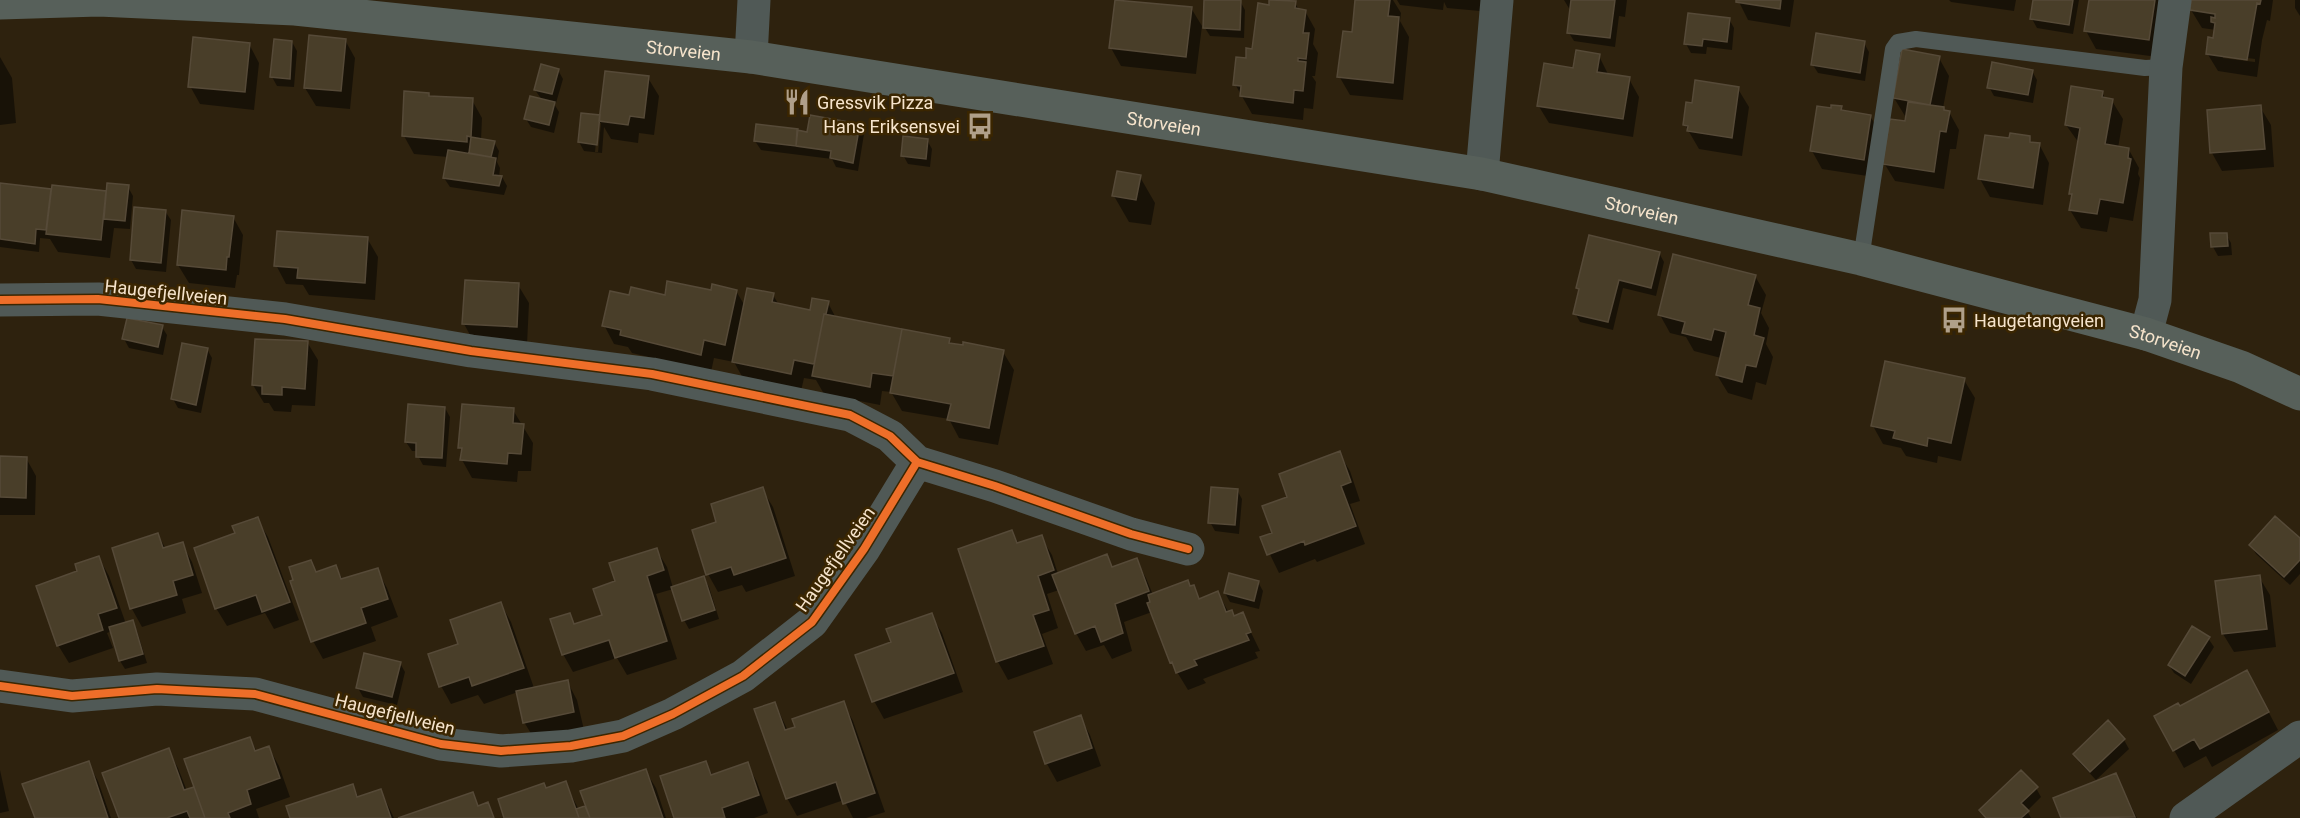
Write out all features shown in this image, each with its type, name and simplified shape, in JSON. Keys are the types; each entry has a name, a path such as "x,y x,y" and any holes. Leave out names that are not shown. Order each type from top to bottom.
{"main road":[{"name":"Storveien","path":"0,3 99,0 295,9 751,57 1482,174 1861,259 2146,334 2241,367 2300,394"}],"street":[{"path":"751,57 754,0"},
{"path":"1482,174 1497,0"},
{"path":"2146,334 2155,300 2166,67 2175,0"},
{"name":"Haugefjellveien","path":"0,300 98,299 273,318 471,351 652,374 850,415 890,436 916,462 995,486 1131,534 1188,549"},
{"name":"Haugefjellveien","path":"0,686 72,696 157,689 255,694 441,744 501,751 571,746 623,736 672,714 743,676 812,622 864,549 916,462"},
{"path":"2186,818 2300,736"}],"lane":[{"path":"1861,259 1893,49 1898,42 1916,39 2145,68 2166,67"}],"building":[{"path":"1115,0 1192,7 1186,57 1109,48"},
{"path":"1204,0 1241,0 1240,30 1203,28"},
{"path":"1269,0 1296,1 1295,8 1306,10 1303,33 1309,33 1306,59 1298,58 1298,61 1306,62 1303,91 1294,90 1293,103 1240,96 1241,86 1233,85 1236,57 1246,58 1246,48 1252,49 1258,3 1269,5"},
{"path":"1355,0 1390,0 1388,16 1399,17 1393,83 1337,77 1343,31 1352,32"},
{"path":"1571,0 1615,0 1610,38 1567,33"},
{"path":"1736,0 1781,0 1780,9 1736,2"},
{"path":"2033,0 2073,0 2069,25 2030,19"},
{"path":"2089,0 2155,0 2149,40 2084,31"},
{"path":"2191,0 2261,0 2260,4 2257,3 2247,60 2206,54 2208,37 2213,38 2215,23 2211,22 2211,17 2215,18 2215,14 2190,10"},
{"path":"1688,13 1730,18 1727,42 1703,39 1702,46 1684,44"},
{"path":"1816,33 1865,41 1860,73 1811,65"},
{"path":"309,35 346,39 341,91 304,88"},
{"path":"193,37 250,43 245,92 188,87"},
{"path":"274,39 292,41 290,79 270,77"},
{"path":"1902,49 1940,56 1930,105 1893,98"},
{"path":"1576,50 1600,54 1597,72 1630,77 1623,119 1537,106 1544,63 1573,68"},
{"path":"1992,62 2033,70 2028,95 1987,88"},
{"path":"541,64 559,69 552,94 534,90"},
{"path":"605,71 649,76 644,118 630,116 628,125 599,121"},
{"path":"1695,80 1739,87 1732,138 1687,131 1688,126 1683,125 1686,102 1692,103"},
{"path":"2071,86 2103,91 2102,97 2113,99 2105,144 2129,148 2128,158 2131,159 2123,203 2100,199 2097,214 2069,210 2072,194 2069,194 2080,128 2065,125"},
{"path":"404,91 429,93 429,96 473,98 471,137 467,136 467,142 402,136"},
{"path":"530,96 555,102 549,125 524,119"},
{"path":"1908,102 1944,107 1944,110 1950,111 1946,132 1940,131 1934,172 1882,164 1890,119 1905,121"},
{"path":"1831,105 1842,106 1841,110 1871,115 1864,160 1810,151 1817,106 1831,108"},
{"path":"2261,105 2265,149 2210,153 2207,110"},
{"path":"581,113 600,115 597,145 578,142"},
{"path":"810,115 860,124 853,163 830,158 831,151 796,146 797,130 807,132"},
{"path":"756,124 798,129 796,146 754,141"},
{"path":"2010,133 2030,136 2030,142 2040,143 2033,188 1978,179 1985,135 2009,138"},
{"path":"903,136 928,139 926,159 901,156"},
{"path":"471,137 495,141 491,157 469,153"},
{"path":"448,150 496,158 493,175 502,176 499,186 443,178"},
{"path":"1117,171 1141,175 1136,200 1112,196"},
{"path":"0,183 51,189 46,230 36,229 35,244 0,239"},
{"path":"107,183 129,185 125,221 104,219"},
{"path":"52,185 106,191 101,240 46,234"},
{"path":"134,207 166,210 161,263 130,260"},
{"path":"182,210 234,216 226,270 177,265"},
{"path":"277,231 368,237 365,283 297,278 298,268 274,266"},
{"path":"2210,233 2227,233 2228,246 2211,247"},
{"path":"1589,235 1660,252 1651,288 1619,280 1608,322 1573,314 1579,289 1576,288"},
{"path":"1673,254 1756,275 1748,305 1760,308 1754,335 1764,338 1756,367 1746,365 1742,382 1716,375 1726,332 1714,329 1711,340 1682,333 1685,322 1658,315"},
{"path":"465,280 519,283 517,327 462,324"},
{"path":"667,281 711,290 712,284 737,290 725,345 704,340 701,355 620,335 621,330 602,326 610,291 629,295 631,287 665,295"},
{"path":"747,288 774,293 772,302 810,310 812,298 829,301 826,314 824,314 814,364 794,360 791,374 732,362"},
{"path":"824,314 902,329 893,376 872,373 870,387 812,376"},
{"path":"127,318 163,325 158,347 122,339"},
{"path":"902,329 950,338 949,343 963,345 963,342 1004,350 989,428 947,420 951,404 890,393"},
{"path":"255,339 308,341 305,389 282,387 282,395 262,394 262,386 252,385"},
{"path":"182,343 208,348 196,405 171,399"},
{"path":"1885,361 1965,378 1951,443 1928,438 1927,446 1893,438 1895,431 1871,426"},
{"path":"408,404 445,407 442,458 416,457 416,443 405,442"},
{"path":"462,404 514,408 513,423 524,424 521,454 508,453 507,464 460,460 462,448 458,448"},
{"path":"1340,451 1351,482 1341,486 1356,526 1305,545 1304,541 1267,555 1260,537 1272,533 1262,506 1287,497 1279,474"},
{"path":"0,456 27,457 26,498 0,497"},
{"path":"763,487 786,558 734,575 731,567 706,575 692,530 716,522 711,504"},
{"path":"1211,487 1238,489 1235,525 1208,523"},
{"path":"2275,516 2300,538 2300,560 2284,577 2249,545"},
{"path":"258,517 290,602 262,612 256,595 215,609 194,548 235,533 232,526"},
{"path":"1012,530 1017,543 1042,535 1054,570 1038,576 1049,610 1033,615 1044,646 996,662 958,549"},
{"path":"158,533 163,548 183,542 193,575 173,581 177,595 130,609 112,548"},
{"path":"657,548 664,570 647,576 667,641 615,658 609,640 562,655 550,619 570,613 574,624 602,615 593,589 615,581 609,563"},
{"path":"1107,554 1112,567 1137,558 1149,591 1115,604 1123,633 1101,642 1095,626 1075,634 1052,575"},
{"path":"99,556 117,608 98,614 103,630 57,646 36,586 77,571 75,564"},
{"path":"311,560 316,572 336,565 341,579 378,568 388,599 361,608 366,623 311,642 290,581 293,580 289,567"},
{"path":"1229,573 1259,581 1254,601 1224,593"},
{"path":"2260,575 2267,629 2222,634 2215,581"},
{"path":"704,576 715,610 682,621 671,587"},
{"path":"1188,580 1190,586 1194,585 1199,599 1218,591 1226,612 1232,610 1234,616 1243,612 1251,632 1246,634 1249,640 1194,660 1197,665 1176,673 1147,603 1150,602 1148,595"},
{"path":"501,602 524,668 472,686 469,677 439,687 428,654 458,644 450,620"},
{"path":"932,613 954,673 872,702 855,655 891,642 886,629"},
{"path":"133,620 143,654 119,661 109,627"},
{"path":"2192,626 2210,637 2185,676 2168,665"},
{"path":"364,653 401,662 392,697 356,688"},
{"path":"2247,670 2269,712 2200,749 2194,739 2173,751 2154,716 2178,703 2180,706"},
{"path":"568,680 574,712 523,723 516,691"},
{"path":"844,701 875,793 843,804 836,782 786,799 754,709 775,702 785,730 795,727 792,719"},
{"path":"1081,715 1092,748 1045,764 1034,732"},
{"path":"2108,720 2125,739 2090,772 2073,754"},
{"path":"250,737 255,751 269,746 280,778 247,790 251,804 228,813 230,818 205,818 184,759"},
{"path":"169,748 184,790 194,787 205,818 190,818 187,811 167,818 119,818 102,773"},
{"path":"89,761 108,818 35,818 22,784"},
{"path":"706,761 711,775 748,762 759,795 722,808 725,818 674,818 660,776"},
{"path":"646,769 663,818 590,818 580,791"},
{"path":"2021,770 2038,787 2021,803 2029,811 2021,818 1986,818 1979,810"},
{"path":"2116,773 2135,817 2061,818 2053,798"},
{"path":"566,781 579,818 504,818 498,799 544,783 546,788"},
{"path":"353,784 357,797 381,789 391,818 290,818 286,806"},
{"path":"473,792 478,806 488,802 494,818 398,818"},
{"path":"585,806 590,818 579,818 576,809"}],"cycle path":[{"path":"0,300 98,299 285,319 471,351 652,374 850,415 890,436 917,462 995,486 1131,534 1188,549"},
{"path":"0,686 72,696 157,689 255,694 441,744 501,751 571,746 623,736 673,714 743,676 812,622 864,549 917,462"}],"place":[{"name":"Gressvik Pizza","path":"797,102"},
{"name":"Hans Eriksensvei","path":"980,126"},
{"name":"Haugetangveien","path":"1954,320"}]}
